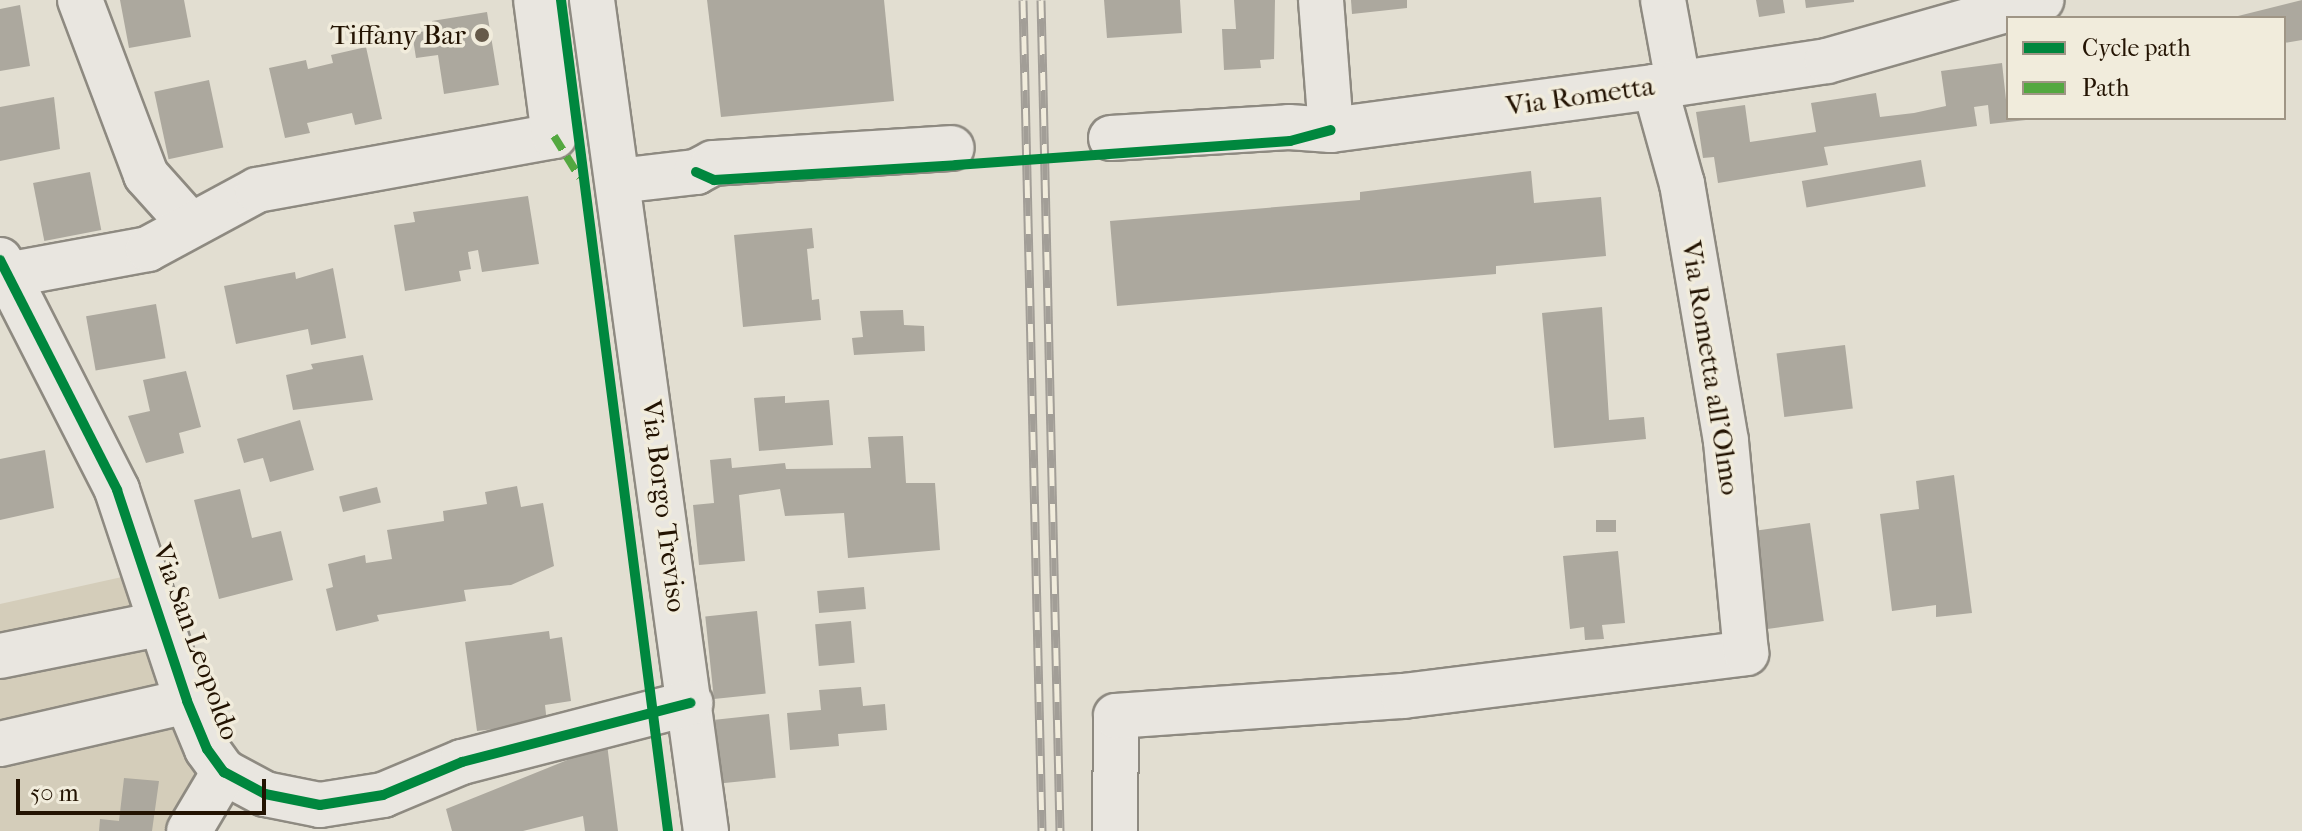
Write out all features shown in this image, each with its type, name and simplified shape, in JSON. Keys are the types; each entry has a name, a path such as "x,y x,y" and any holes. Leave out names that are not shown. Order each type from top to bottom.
{"street":[{"path":"80,0 146,175 189,223"},
{"name":"Via Borgo Treviso","path":"592,0 706,831"},
{"path":"1321,0 1331,130"},
{"name":"Via Rometta all'Olmo","path":"1115,831 1116,716 1403,696 1746,653 1726,441 1666,85 1663,0"},
{"name":"Via Rometta","path":"1111,138 1289,127 1331,130 1666,85 1827,61 2041,0"},
{"path":"4,268 148,249 189,223 257,190 554,136 548,2"},
{"path":"618,181 696,172 713,163 952,148"},
{"name":"Via San Leopoldo","path":"4,268 117,490 187,701 207,749 224,772 265,794 320,805 383,795 462,762 690,703"},
{"path":"0,656 159,624"},
{"path":"0,744 187,701"},
{"path":"189,831 224,772"}],"shaded area":[{"path":"131,575 204,775 169,831 0,831 0,604"}],"building":[{"path":"120,0 184,0 191,37 129,48"},
{"path":"707,0 884,0 894,101 721,117"},
{"path":"1104,0 1180,0 1182,33 1107,38"},
{"path":"1234,0 1275,0 1274,59 1260,60 1261,68 1224,70 1222,29 1236,29"},
{"path":"1351,0 1407,0 1407,8 1352,14"},
{"path":"1756,0 1783,0 1785,13 1759,17"},
{"path":"1805,0 1854,0 1854,2 1806,8"},
{"path":"2302,0 2302,40 2286,43 2286,16 2238,16"},
{"path":"20,5 30,66 0,71 0,9"},
{"path":"487,12 499,85 444,94 438,55 416,58 412,33 434,30 432,21"},
{"path":"366,47 382,119 355,125 352,113 307,123 310,133 285,138 269,68 306,60 308,69 333,63 331,55"},
{"path":"2002,63 2006,120 2026,120 1990,124 1988,105 1974,107 1977,126 1824,147 1828,165 1718,183 1714,157 1703,158 1696,112 1745,105 1750,142 1816,132 1811,103 1876,93 1880,117 1946,106 1941,71"},
{"path":"209,80 223,147 169,159 154,92"},
{"path":"54,97 60,149 0,161 0,107"},
{"path":"1921,160 1926,187 1807,208 1802,181"},
{"path":"1531,171 1534,203 1601,197 1606,256 1496,266 1496,274 1117,306 1110,221 1360,200 1360,192"},
{"path":"90,172 101,230 44,241 33,183"},
{"path":"528,196 539,264 482,272 478,250 468,252 471,269 459,271 461,281 405,291 394,225 415,222 413,212"},
{"path":"812,228 814,248 807,249 812,300 819,299 821,320 743,327 734,235"},
{"path":"333,268 346,338 311,345 308,329 236,344 224,286 295,272 296,279"},
{"path":"156,304 166,358 96,370 86,316"},
{"path":"1602,307 1609,420 1644,417 1646,439 1554,448 1542,313"},
{"path":"903,310 904,325 924,326 925,351 854,355 852,338 863,337 860,311"},
{"path":"1845,345 1853,409 1784,417 1777,353"},
{"path":"363,355 373,400 293,410 286,375 313,369 311,364"},
{"path":"186,371 201,427 179,433 184,453 146,463 128,416 150,411 143,380"},
{"path":"785,396 785,403 829,400 833,445 759,451 754,398"},
{"path":"300,420 314,470 270,482 263,458 244,463 237,439"},
{"path":"903,436 906,483 935,483 940,550 848,558 844,513 785,516 780,489 739,495 745,561 699,565 693,505 714,503 710,460 731,458 732,468 785,463 786,469 871,468 868,437"},
{"path":"45,450 54,508 0,520 0,459"},
{"path":"1954,475 1972,613 1936,617 1936,605 1892,611 1880,514 1919,509 1916,481"},
{"path":"517,486 521,507 543,503 554,566 511,585 464,590 466,601 377,615 379,621 336,631 326,589 333,587 328,564 365,555 366,563 392,559 387,530 444,521 443,511 487,504 485,492"},
{"path":"377,487 381,503 343,512 339,496"},
{"path":"240,489 252,538 281,531 293,580 219,599 194,500"},
{"path":"1596,520 1616,520 1616,532 1596,532"},
{"path":"1810,523 1824,621 1758,630 1745,532"},
{"path":"1618,551 1625,623 1602,625 1604,639 1585,640 1584,627 1570,629 1563,556"},
{"path":"864,587 866,609 819,613 817,591"},
{"path":"757,611 766,694 714,699 705,616"},
{"path":"851,621 855,663 819,666 815,624"},
{"path":"549,631 550,639 562,637 571,701 545,705 547,723 477,731 465,642"},
{"path":"861,687 863,706 885,704 887,730 838,734 839,746 790,750 787,713 821,710 819,690"},
{"path":"769,714 776,778 722,783 715,720"},
{"path":"607,744 618,831 585,831 583,816 523,831 452,831 446,809"},
{"path":"124,778 159,781 152,831 99,831 100,819 119,821"}],"railway":[{"path":"1023,0 1042,831"},
{"path":"1041,0 1060,831"}],"marked path":[{"path":"554,136 580,178"}],"cycle path":[{"path":"561,0 668,831"},
{"path":"696,172 714,180 956,165 1290,141 1331,130"},
{"path":"0,260 117,490 187,701 207,749 224,772 265,794 320,805 383,795 462,762 690,703"}],"place":[{"name":"Tiffany Bar","path":"482,35"}]}
